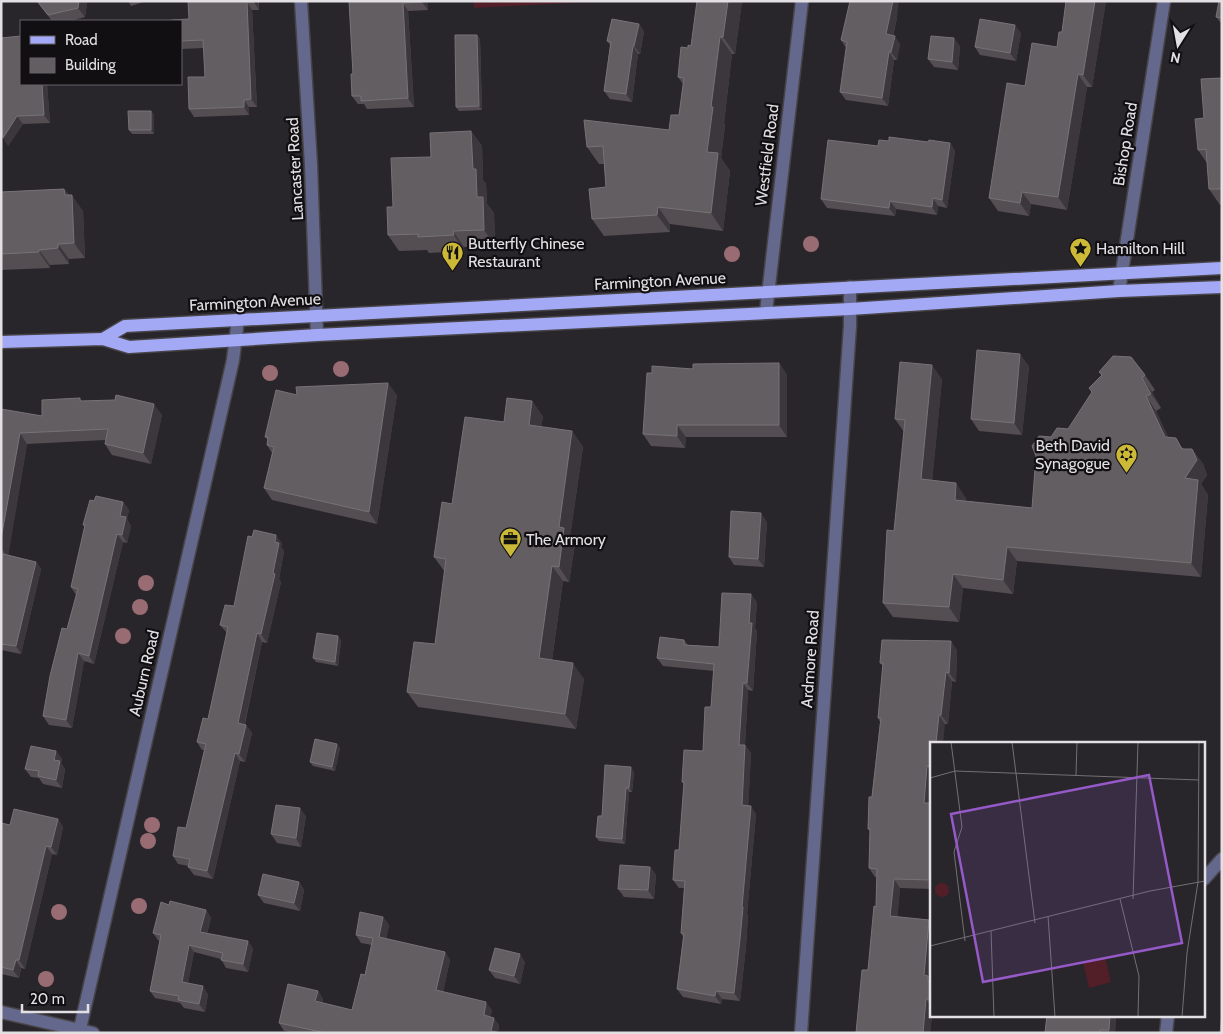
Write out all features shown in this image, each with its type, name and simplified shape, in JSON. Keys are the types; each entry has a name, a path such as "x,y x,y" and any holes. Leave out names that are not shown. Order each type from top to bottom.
{"main road":[{"name":"Farmington Avenue","path":"103,339 126,326 1222,268"},
{"name":"Farmington Avenue","path":"1,342 103,339 129,347 317,335 850,309 1119,291 1222,287"}],"street":[{"name":"Lancaster Road","path":"301,1 310,145 317,335"},
{"name":"Westfield Road","path":"766,312 802,1"},
{"name":"Bishop Road","path":"1119,291 1164,1"},
{"name":"Ardmore Road","path":"801,1033 850,287"},
{"name":"Auburn Road","path":"79,1031 233,360 238,319"},
{"path":"1206,877 1222,859"},
{"path":"1,1012 93,1033"},
{"path":"1166,1033 1168,1016"}],"shaded area":[{"path":"474,1 605,1 474,8"}],"building":[{"path":"37,1 79,1 78,8 48,15"},
{"path":"188,1 254,1 247,2 251,99 244,100 244,107 189,109 188,77 205,77 203,40 182,41 182,20 171,20 189,19"},
{"path":"349,1 422,1 403,3 408,98 361,101 361,96 352,96 351,74 353,74"},
{"path":"697,1 728,1 723,37 720,37 707,152 718,153 711,213 658,207 657,215 592,219 589,189 606,187 603,146 587,147 584,120 669,130 671,115 679,115 684,78 678,77 681,47 688,48 688,45 691,46"},
{"path":"850,1 893,1 886,34 895,36 891,52 889,52 882,98 840,92 847,42 841,40"},
{"path":"1066,1 1095,1 1083,75 1078,74 1058,197 1022,192 1020,203 989,198 1007,83 1025,86 1032,43 1057,47 1059,32 1062,32"},
{"path":"1219,1 1222,1 1222,18 1216,17"},
{"path":"612,19 639,24 633,46 626,94 604,91 611,42 607,41"},
{"path":"980,19 1015,25 1010,53 975,47"},
{"path":"455,35 477,35 479,106 456,107"},
{"path":"20,36 20,85 42,85 44,115 17,116 3,138 1,116 1,38"},
{"path":"931,36 954,38 952,62 928,59"},
{"path":"1222,78 1222,189 1209,189 1206,149 1198,150 1195,119 1204,118 1201,79"},
{"path":"128,111 151,111 151,130 129,130"},
{"path":"471,131 473,169 476,169 477,197 483,197 484,230 453,231 454,235 418,237 418,234 388,235 387,207 393,207 391,158 431,157 430,133"},
{"path":"889,137 950,143 942,200 933,198 932,207 890,201 889,208 821,199 828,140 878,146 879,140 889,141"},
{"path":"64,189 65,195 72,195 74,243 58,244 58,248 39,250 39,252 1,254 1,192"},
{"path":"977,350 1020,354 1014,423 971,419"},
{"path":"1113,356 1131,357 1145,375 1142,378 1151,394 1146,396 1165,437 1176,438 1182,449 1192,449 1197,460 1185,478 1198,480 1191,563 1007,547 1003,580 953,574 949,607 883,603 887,530 894,531 905,420 895,419 900,362 932,365 921,479 956,483 955,500 1032,508 1036,456 1032,446 1039,436 1051,437 1057,428 1068,429 1092,392 1089,388 1102,375 1099,372"},
{"path":"779,363 779,425 677,425 677,436 643,434 647,373 652,373 652,366 693,369 693,364"},
{"path":"388,383 369,512 264,488 274,447 267,445 268,437 265,437 276,390 297,395 296,387"},
{"path":"116,395 154,404 143,453 105,444 108,429 20,433 1,539 1,409 42,416 42,400 80,398 80,401 115,400"},
{"name":"The Armory","path":"507,398 532,401 529,425 572,431 559,527 564,528 559,567 552,566 539,658 573,663 565,714 407,692 414,642 435,644 446,559 434,557 442,502 452,504 465,417 504,422"},
{"path":"96,496 123,502 120,516 126,517 122,535 117,534 89,656 78,653 66,720 43,716 50,676 62,628 67,629 78,589 71,587 85,525 83,525 90,500 94,501"},
{"path":"731,511 761,513 758,559 729,557"},
{"path":"254,530 276,535 275,542 279,543 273,573 275,574 261,634 257,633 238,723 246,725 239,754 235,753 207,871 188,867 190,859 173,856 178,827 186,828 206,744 197,742 203,718 208,719 228,627 220,625 225,605 234,606 248,536 252,537"},
{"path":"3,554 36,562 16,646 1,644 1,562"},
{"path":"722,593 751,594 749,623 752,623 747,683 743,683 739,745 745,745 742,805 751,806 734,993 716,991 715,996 677,989 684,934 681,933 685,881 673,880 675,850 679,850 684,782 682,782 684,750 703,751 705,707 711,707 714,664 657,658 660,637 684,640 684,645 719,647"},
{"path":"317,633 338,636 335,662 313,658"},
{"path":"882,640 951,641 949,673 946,672 936,742 930,742 930,767 927,766 924,803 930,803 930,880 894,879 890,916 929,920 924,975 928,976 928,981 930,981 930,999 926,999 923,1033 856,1033 862,970 868,970 874,906 876,907 877,869 869,868 870,829 868,829 869,797 872,797 881,718 878,718 883,663 880,663"},
{"path":"315,739 337,744 332,767 310,762"},
{"path":"31,746 56,751 54,760 60,761 56,780 38,776 39,771 25,769"},
{"path":"605,765 631,767 629,788 626,788 622,839 596,837 598,816 602,816"},
{"path":"276,805 300,808 296,838 271,834"},
{"path":"14,809 58,819 51,847 46,846 19,960 16,960 13,970 1,967 1,823 10,825"},
{"path":"620,865 650,867 648,890 618,889"},
{"path":"263,874 299,882 294,903 258,895"},
{"path":"170,901 206,910 200,932 248,941 243,964 221,960 223,953 189,945 182,982 203,986 199,1004 178,1000 179,996 150,991 161,935 153,933 161,902 169,905"},
{"path":"360,912 383,917 379,937 445,952 436,990 486,1002 484,1015 494,1018 491,1031 500,1033 326,1033 279,1023 288,984 318,991 315,1001 352,1010 361,974 365,975 373,938 356,935"},
{"path":"495,948 520,954 514,976 489,970"},
{"path":"1222,1014 1222,1033 1220,1033"},
{"path":"1047,1016 1110,1016 1109,1030 1100,1030 1100,1033 1045,1033"}],"place":[{"name":"Hamilton Hill","path":"1080,267"},
{"name":"Butterfly Chinese Restaurant","path":"452,271"},
{"name":"Beth David Synagogue","path":"1126,473"},
{"name":"The Armory","path":"510,558"}]}
